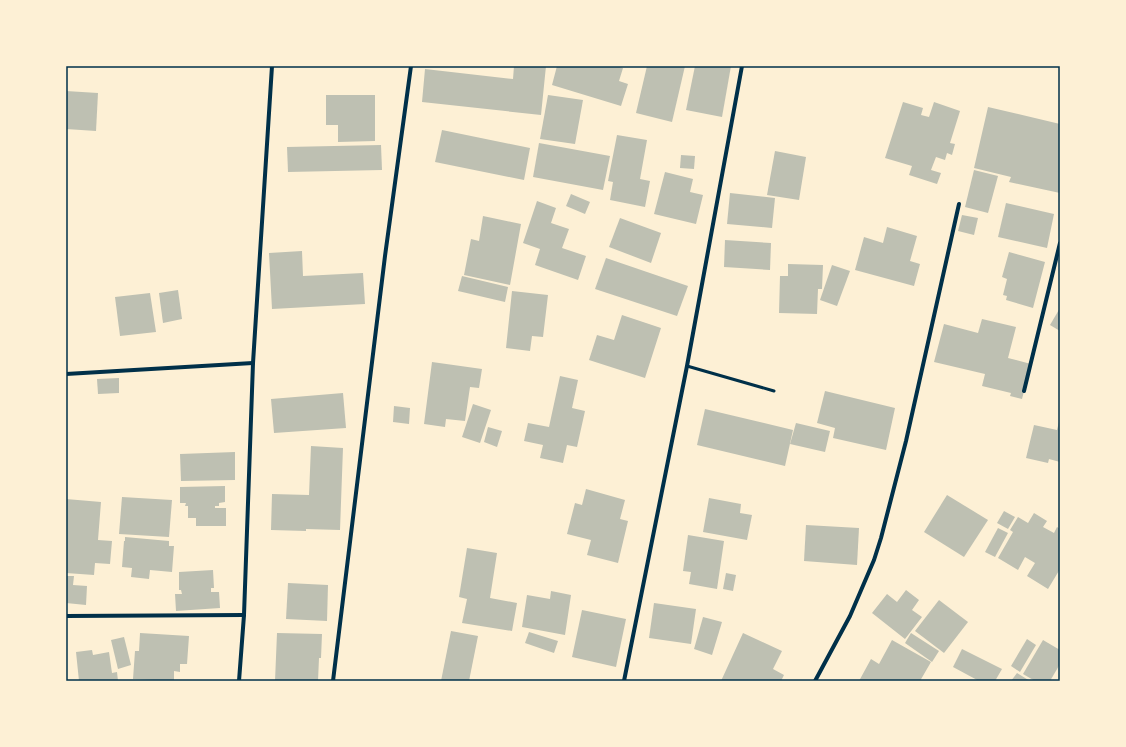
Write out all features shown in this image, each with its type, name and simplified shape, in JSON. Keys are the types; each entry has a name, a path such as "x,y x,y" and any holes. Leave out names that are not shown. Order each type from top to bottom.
{"street":[{"path":"239,681 244,615 253,363 272,66"},
{"path":"333,681 384,264 411,66"},
{"path":"624,681 687,366 742,66"},
{"path":"815,681 850,616 874,560 881,538 906,441 958,204"},
{"path":"1024,391 1060,243"},
{"path":"66,374 253,363"},
{"path":"66,616 244,615"}],"lane":[{"path":"687,366 774,391"}],"building":[{"path":"514,66 546,66 541,115 422,102 425,69 513,79"},
{"path":"557,66 616,66 623,68 619,81 628,84 621,106 552,85"},
{"path":"647,66 685,66 672,122 636,113"},
{"path":"695,66 731,66 722,117 686,110"},
{"path":"66,91 98,93 96,131 66,129"},
{"path":"326,95 375,95 375,141 338,142 338,125 326,125"},
{"path":"548,95 583,100 575,144 540,139"},
{"path":"903,102 923,108 921,115 929,117 934,102 960,111 950,143 955,144 952,155 947,153 945,160 936,157 931,170 941,173 937,184 909,175 912,166 885,158"},
{"path":"988,107 1060,124 1060,193 1009,182 1011,177 974,168"},
{"path":"442,130 530,148 524,180 435,162"},
{"path":"617,135 647,140 640,179 650,181 645,207 610,200 613,182 608,181"},
{"path":"539,143 610,156 603,190 533,177"},
{"path":"381,145 382,170 288,172 287,147"},
{"path":"775,151 806,157 799,200 767,195"},
{"path":"681,155 695,156 694,169 680,168"},
{"path":"974,170 998,176 988,213 965,207"},
{"path":"665,172 693,179 690,192 703,195 696,224 654,214"},
{"path":"730,193 775,198 772,228 727,224"},
{"path":"571,194 590,202 585,214 566,206"},
{"path":"537,201 556,208 551,223 569,229 562,248 586,256 578,280 535,265 540,249 523,243"},
{"path":"1006,203 1054,214 1047,248 998,237"},
{"path":"962,215 978,218 974,235 958,231"},
{"path":"483,216 521,224 510,285 464,275 471,239 479,241"},
{"path":"620,218 661,233 651,263 609,247"},
{"path":"887,227 917,236 910,261 920,264 914,286 855,270 864,237 883,243"},
{"path":"725,240 771,243 770,270 724,267"},
{"path":"302,251 303,276 363,273 365,304 272,309 269,253"},
{"path":"1009,252 1045,262 1033,308 1006,300 1007,296 1003,295 1007,279 1002,277"},
{"path":"606,258 688,286 677,316 595,289"},
{"path":"788,264 823,265 822,289 818,289 817,314 779,313 780,276 788,276"},
{"path":"832,265 850,271 837,306 820,300"},
{"path":"462,276 508,287 505,302 458,291"},
{"path":"178,290 182,319 163,323 159,293"},
{"path":"512,291 548,295 543,337 532,336 530,351 506,348"},
{"path":"150,293 156,332 120,336 115,297"},
{"path":"1060,308 1060,331 1050,325"},
{"path":"622,315 661,328 645,378 589,360 597,335 614,340"},
{"path":"982,319 1016,327 1008,358 1031,364 1022,399 1010,396 1011,393 982,386 985,374 934,362 944,324 978,333"},
{"path":"432,362 482,369 479,388 470,387 465,421 446,419 445,427 424,424"},
{"path":"560,376 578,380 572,408 585,411 577,447 567,445 563,463 540,458 543,445 524,441 528,423 549,427"},
{"path":"119,378 119,393 98,394 97,379"},
{"path":"825,391 895,408 886,450 833,438 835,428 817,423"},
{"path":"343,393 346,428 274,433 271,399"},
{"path":"473,404 491,410 480,443 462,437"},
{"path":"394,406 410,408 409,424 393,422"},
{"path":"705,409 793,430 785,466 697,445"},
{"path":"1059,422 1060,462 1049,459 1048,463 1026,458 1034,425 1057,430"},
{"path":"796,423 830,431 825,452 790,444"},
{"path":"488,427 502,431 497,447 484,442"},
{"path":"311,446 343,448 340,530 271,530 272,494 309,495"},
{"path":"235,452 235,480 181,481 180,454"},
{"path":"225,486 225,502 219,503 219,506 215,506 215,508 226,508 226,526 196,526 196,518 188,518 188,506 185,506 186,503 180,503 180,487"},
{"path":"586,489 625,500 620,519 628,521 618,563 587,555 591,540 567,534 575,503 582,505"},
{"path":"947,495 988,520 964,557 924,532"},
{"path":"122,497 172,500 169,537 119,534"},
{"path":"709,498 741,504 740,513 752,515 747,540 703,532"},
{"path":"66,499 101,502 98,540 112,541 110,564 95,563 94,575 66,573"},
{"path":"1004,511 1015,517 1008,529 997,523"},
{"path":"1034,513 1047,521 1043,527 1054,533 1057,527 1060,529 1060,569 1048,589 1027,576 1035,563 1025,557 1018,570 998,558 1013,532 1010,530 1018,517 1028,523"},
{"path":"806,525 859,528 857,565 804,561"},
{"path":"998,528 1008,533 995,557 985,552"},
{"path":"688,535 724,541 717,589 689,584 691,572 683,571"},
{"path":"125,537 169,541 169,546 174,546 172,572 150,570 149,579 131,577 132,568 122,567"},
{"path":"467,548 497,553 490,598 517,603 512,631 462,623 467,599 459,597"},
{"path":"213,570 214,588 211,588 211,592 219,592 220,608 176,611 175,594 182,594 181,590 179,590 179,572"},
{"path":"726,573 736,575 733,591 723,589"},
{"path":"66,576 74,576 73,585 87,586 86,605 66,603"},
{"path":"288,583 328,585 327,621 286,619"},
{"path":"906,590 919,600 912,610 922,617 905,639 872,613 887,594 897,602"},
{"path":"551,591 571,595 565,635 522,627 527,595 550,599"},
{"path":"939,600 968,622 944,653 915,631"},
{"path":"654,603 696,609 691,644 649,638"},
{"path":"582,610 626,619 616,667 572,657"},
{"path":"703,617 722,622 712,655 694,649"},
{"path":"451,631 478,636 469,681 441,681"},
{"path":"529,632 558,641 554,653 525,643"},
{"path":"140,633 189,636 187,664 180,664 180,672 174,671 174,681 133,679 135,651 139,651"},
{"path":"277,633 322,634 318,681 275,681"},
{"path":"743,633 782,651 773,669 784,675 781,681 721,681"},
{"path":"911,633 939,651 932,662 905,643"},
{"path":"124,637 131,665 118,669 111,640"},
{"path":"1027,639 1036,645 1020,672 1011,666"},
{"path":"892,640 931,662 920,681 859,681 871,659 879,664"},
{"path":"1043,640 1060,650 1060,664 1050,681 1035,681 1023,674"},
{"path":"962,649 1002,669 995,681 979,681 953,667"},
{"path":"92,650 93,655 109,652 112,673 117,672 118,681 79,681 76,652"},
{"path":"1017,673 1030,681 1011,681"}]}
